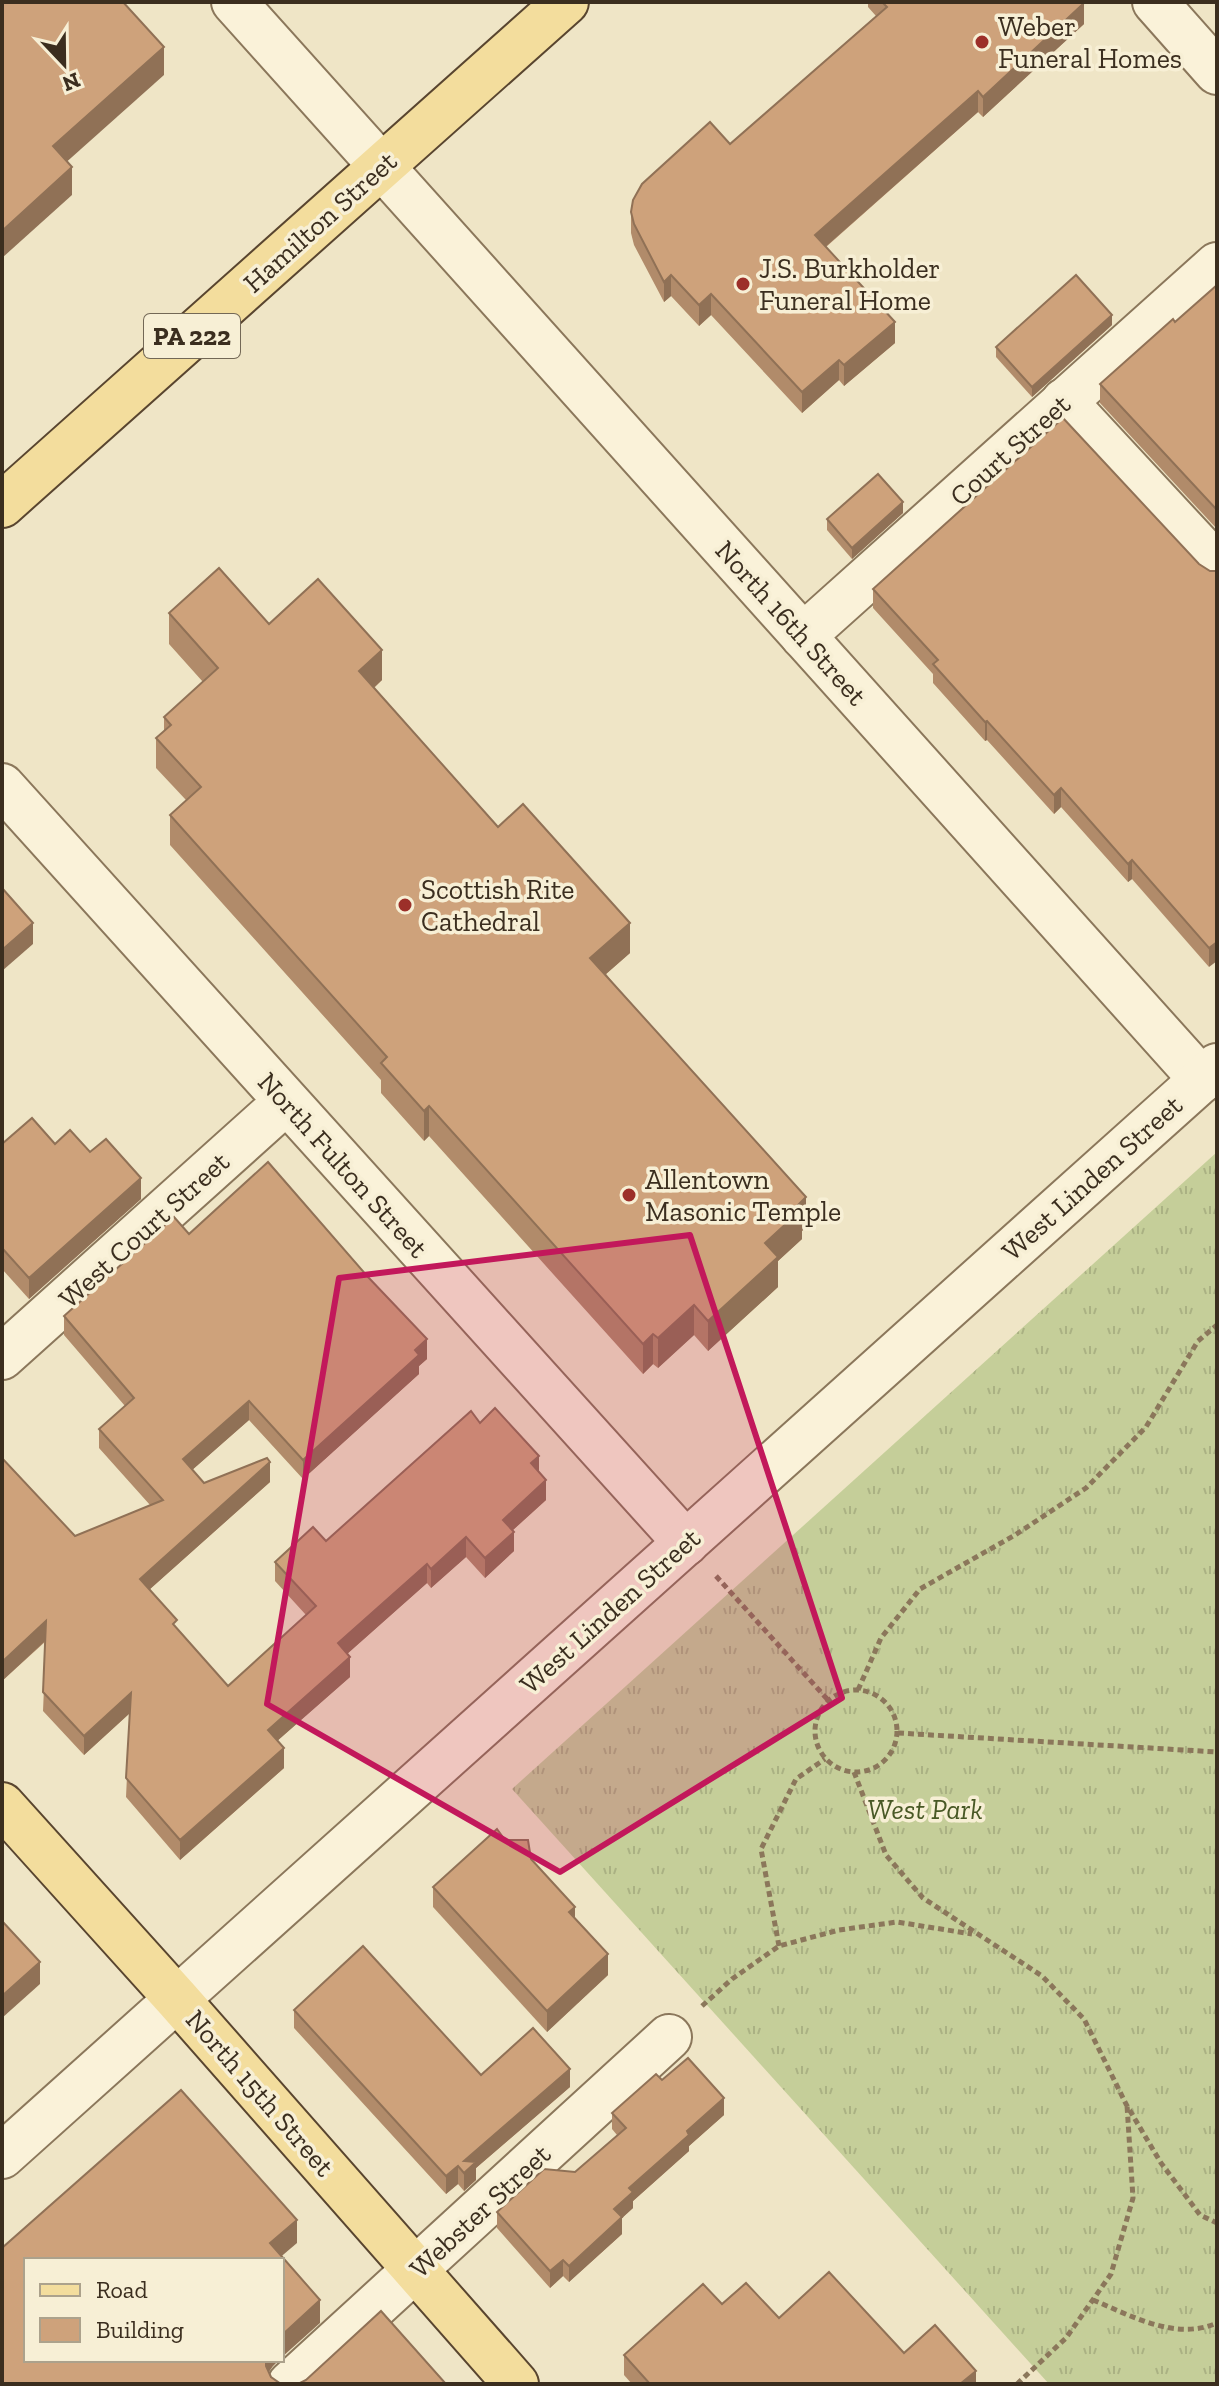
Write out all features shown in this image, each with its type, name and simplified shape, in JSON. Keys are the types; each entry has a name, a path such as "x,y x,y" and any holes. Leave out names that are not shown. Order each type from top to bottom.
{"main road":[{"name":"Hamilton Street","path":"2,505 566,2"},
{"name":"North 15th Street","path":"2,1805 516,2384"}],"street":[{"name":"North 16th Street","path":"234,2 803,636 1209,1073"},
{"path":"1155,2 1217,72"},
{"name":"Court Street","path":"803,636 1217,265"},
{"path":"1064,401 1217,566"},
{"name":"North Fulton Street","path":"2,786 686,1543"},
{"name":"West Linden Street","path":"2,2156 1209,1073"},
{"name":"West Court Street","path":"2,1357 286,1102"},
{"name":"Webster Street","path":"290,2384 669,2037"}],"path":[{"path":"858,1690 881,1638 920,1589 1015,1535 1086,1488 1146,1427 1198,1341 1217,1325"},
{"path":"686,1543 828,1700"},
{"path":"858,1690 873,1693 887,1702 895,1717 898,1733 894,1748 884,1761 870,1770 854,1772 838,1768 825,1759 816,1745 815,1729 818,1713 828,1700 842,1692 858,1690"},
{"path":"898,1733 1217,1752"},
{"path":"779,1946 761,1849 796,1779 825,1759"},
{"path":"854,1772 886,1855 923,1898 1042,1976 1084,2019 1126,2104 1161,2163 1200,2215 1217,2223"},
{"path":"669,2037 732,1979 779,1946 839,1930 897,1922 976,1935"},
{"path":"1017,2384 1066,2338 1111,2274 1133,2198 1126,2104"},
{"path":"1093,2300 1157,2327 1204,2328 1217,2323"}],"highlighted area":[{"path":"690,1235 842,1698 560,1872 267,1704 339,1278"}],"green space":[{"name":"West Park","path":"1217,1152 1217,2384 1049,2384 512,1789"}],"building":[{"path":"2,2 123,2 164,47 53,146 72,167 2,231"},
{"path":"882,2 1084,3 983,97 978,91 815,235 895,322 844,365 839,360 802,392 711,294 699,305 671,275 664,282 634,224 631,212 633,200 642,184 710,122 730,144 887,7"},
{"path":"1076,275 1112,315 1032,387 996,347"},
{"path":"1217,285 1217,510 1100,384 1173,319 1175,322"},
{"path":"1063,418 1199,564 1210,571 1217,571 1217,942 1209,948 1132,860 1128,864 1061,788 1054,795 985,722 933,664 938,660 873,589"},
{"path":"878,474 903,502 852,548 827,519"},
{"path":"219,568 269,624 318,579 382,650 359,671 498,827 523,804 630,923 590,958 806,1197 798,1205 802,1209 765,1243 778,1257 708,1321 694,1305 658,1338 653,1334 643,1344 429,1106 424,1111 381,1063 387,1057 170,815 201,787 156,738 171,725 164,717 218,668 169,613"},
{"path":"2,888 33,923 2,950"},
{"path":"32,1118 55,1144 70,1130 90,1152 106,1139 141,1178 29,1278 2,1248 2,1144"},
{"path":"268,1162 368,1277 427,1339 415,1350 419,1355 303,1460 249,1401 183,1459 204,1483 267,1458 270,1462 140,1579 177,1620 173,1624 228,1686 316,1606 275,1562 313,1527 326,1541 471,1411 480,1423 495,1408 539,1456 531,1463 546,1480 503,1520 514,1532 485,1558 466,1537 431,1569 427,1564 338,1643 350,1657 268,1730 284,1748 180,1840 126,1778 131,1693 84,1736 43,1692 46,1621 2,1662 2,1458 75,1536 163,1500 99,1429 134,1398 64,1316 174,1217 189,1234"},
{"path":"497,1829 505,1840 528,1840 531,1859 575,1907 569,1912 608,1954 547,2011 433,1887"},
{"path":"2,1921 40,1962 2,1996"},
{"path":"363,1946 481,2075 533,2028 570,2069 464,2161 476,2162 464,2173 458,2166 446,2176 294,2010"},
{"path":"688,2058 724,2098 687,2131 689,2135 629,2188 633,2192 614,2209 622,2217 569,2266 563,2260 550,2271 497,2212 544,2169 575,2172 626,2128 612,2113 656,2074 662,2080"},
{"path":"181,2090 297,2220 270,2243 283,2258 24,2258 24,2362 266,2362 271,2377 281,2384 2,2384 2,2248"},
{"path":"284,2259 320,2300 284,2333"},
{"path":"829,2272 904,2353 935,2325 976,2371 960,2384 650,2384 624,2355 703,2284 722,2304 746,2283 779,2318"},
{"path":"381,2311 446,2384 298,2384 306,2380"}],"place":[{"name":"Weber Funeral Homes","path":"982,42"},
{"name":"J.S. Burkholder Funeral Home","path":"743,284"},
{"name":"Scottish Rite Cathedral","path":"405,905"},
{"name":"Allentown Masonic Temple","path":"629,1195"}]}
